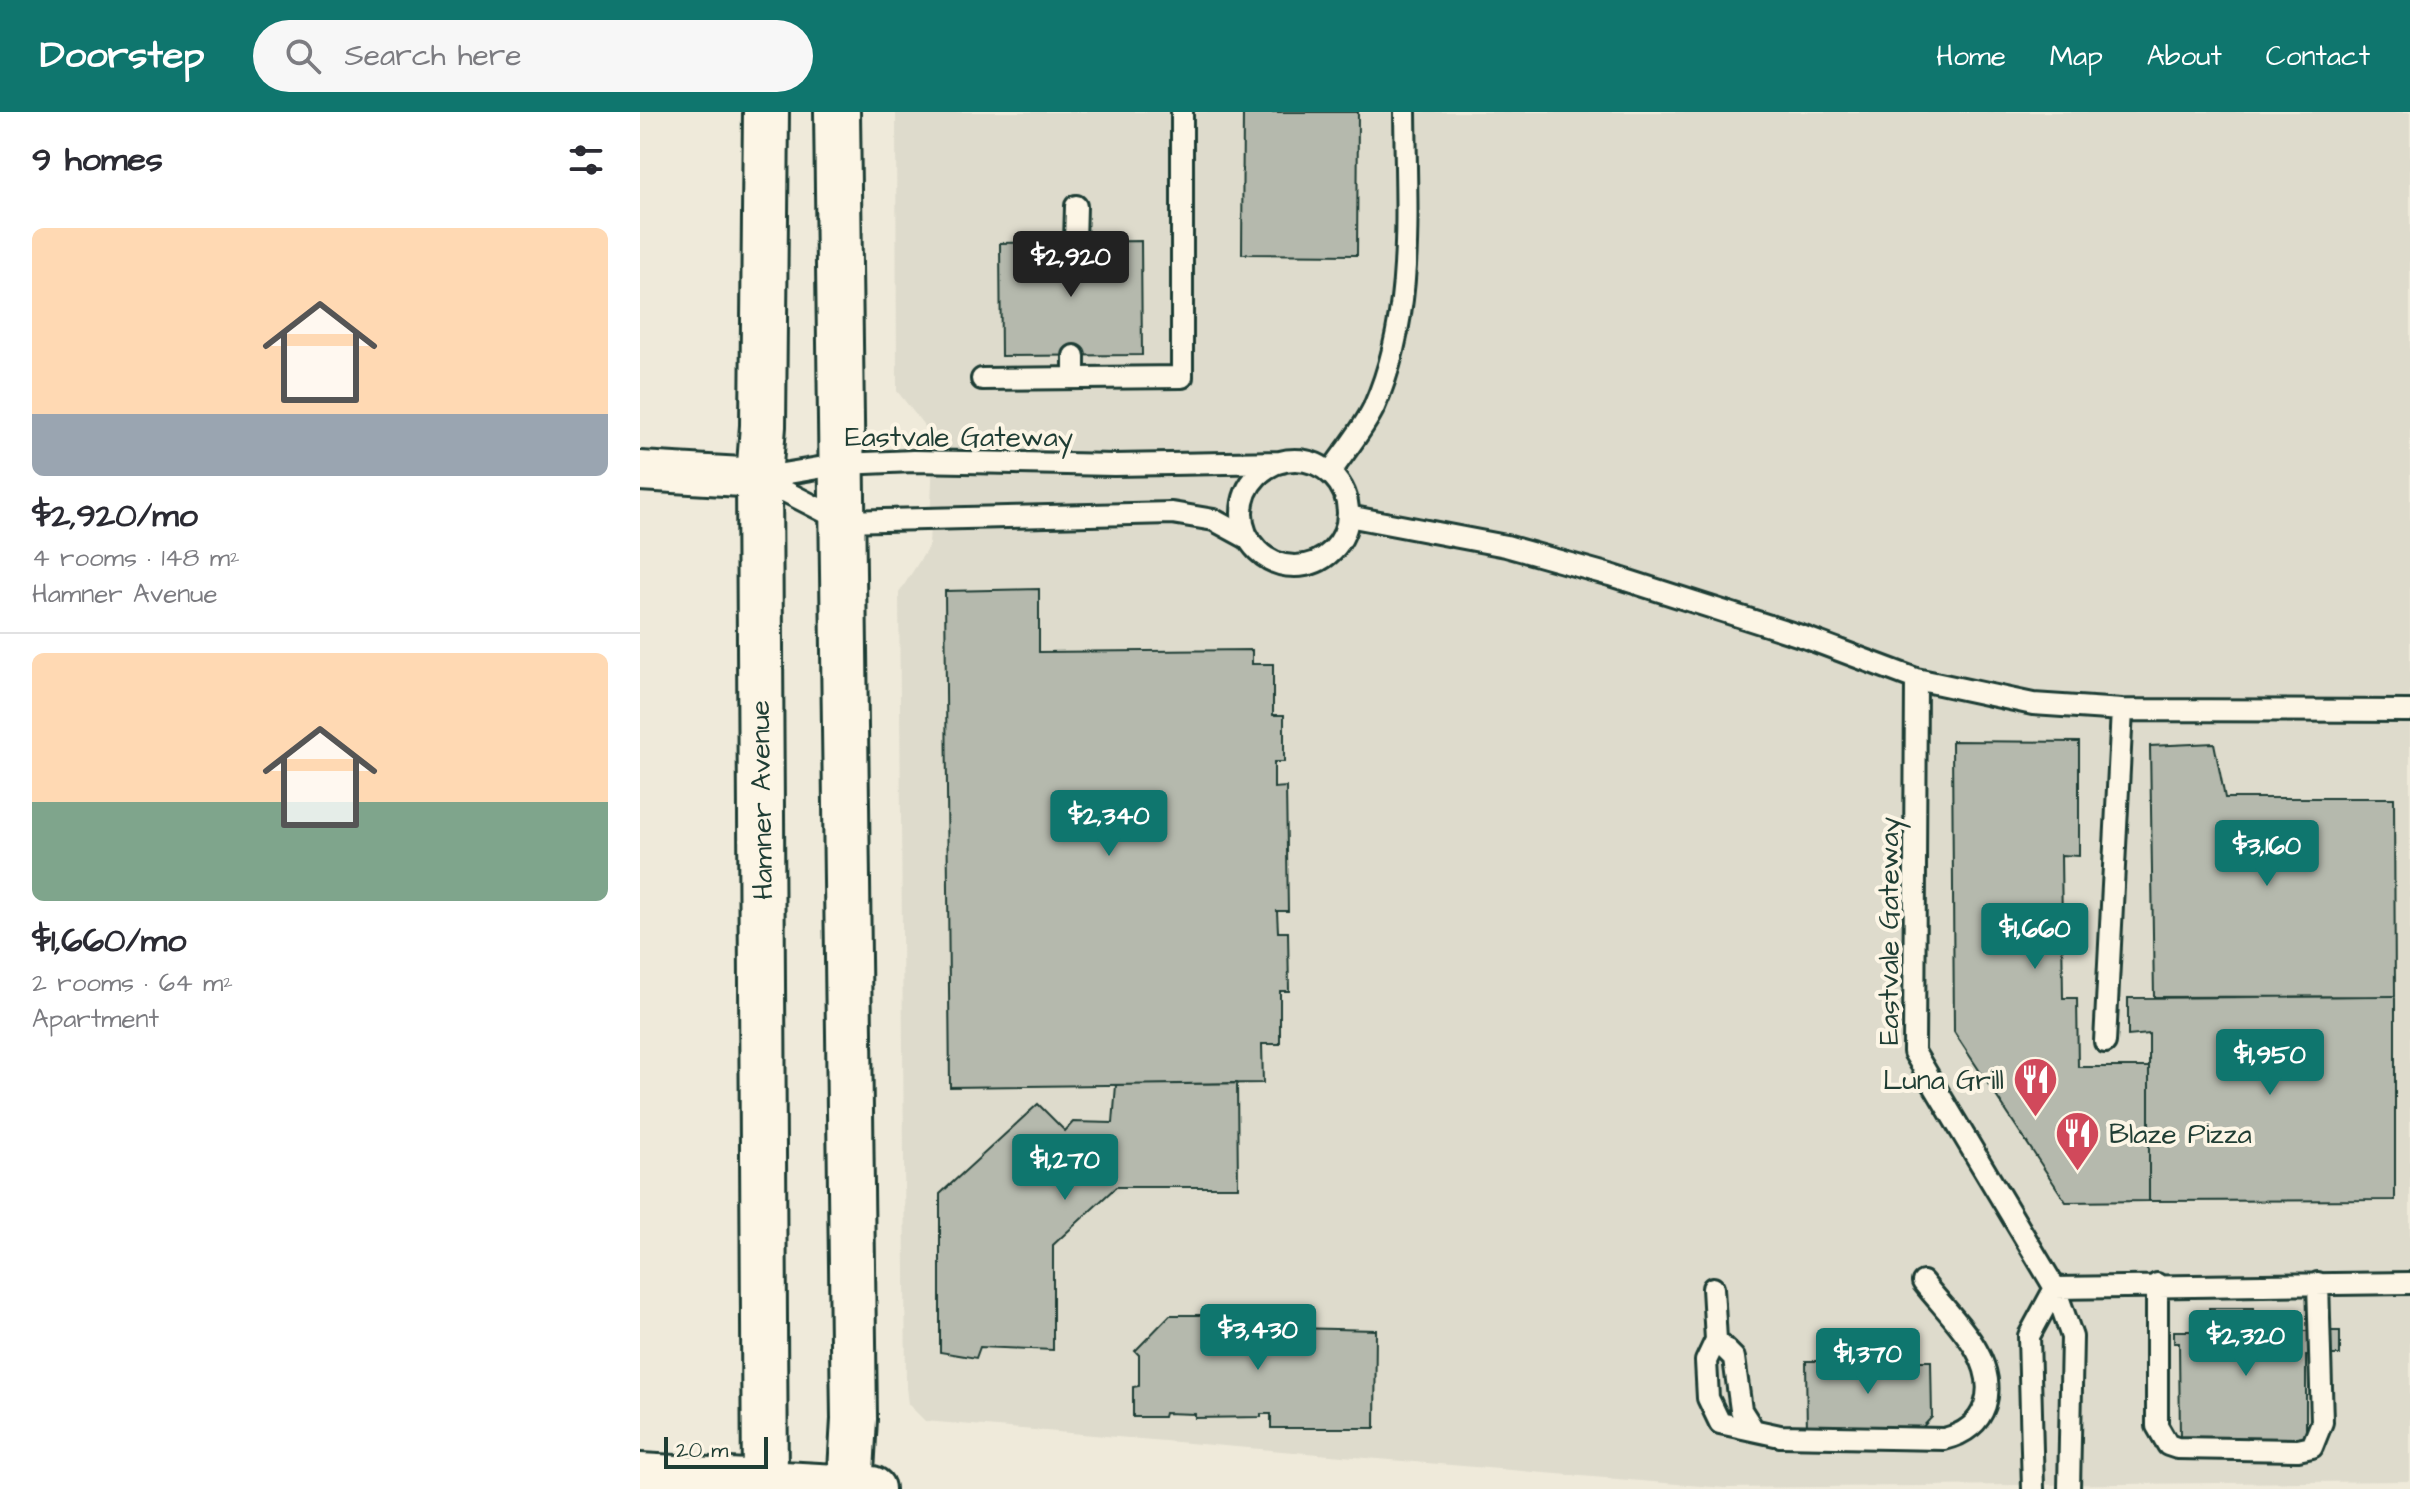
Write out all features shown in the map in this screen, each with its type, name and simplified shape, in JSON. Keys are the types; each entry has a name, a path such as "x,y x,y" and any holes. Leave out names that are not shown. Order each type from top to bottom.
{"main road":[{"name":"Hamner Avenue","path":"765,1485 759,478 763,426 766,112"},
{"path":"640,1476 858,1488 854,1419 837,112"}],"street":[{"path":"640,471 759,478"}],"lane":[{"path":"982,379 1182,377 1182,112"},
{"path":"1330,473 1373,408 1395,344 1406,277 1405,112"},
{"path":"1075,242 1076,206"},
{"path":"1074,356 1074,378"},
{"name":"Eastvale Gateway","path":"759,478 842,464 1282,462"},
{"path":"759,478 843,521 1172,513 1214,520 1249,539 1272,561 1305,565 1322,559 1335,548 1344,533 1348,516 1340,485 1330,473 1316,465 1282,462 1255,478 1246,492 1242,507 1249,539"},
{"path":"1348,516 1506,546 1610,575 1804,637 1916,679 2033,704 2122,710 2410,711"},
{"name":"Eastvale Gateway","path":"1916,679 1914,1052 2055,1288 2072,1337 2069,1489"},
{"path":"2105,1042 2122,710"},
{"path":"1713,1288 1716,1340 1706,1361 1708,1398 1720,1423 1780,1436 1944,1439 1964,1434 1980,1422 1984,1406 1984,1367 1976,1349 1923,1282"},
{"path":"2157,1284 2157,1426 2160,1437 2177,1448 2298,1450 2312,1447 2322,1422 2318,1283"},
{"path":"2033,1489 2029,1336 2055,1288 2157,1284 2410,1283"},
{"path":"1716,1340 1734,1358 1741,1410 1753,1429"}],"shaded area":[{"path":"896,112 2410,112 2410,1481 1725,1488 925,1421 908,1404 906,1387 899,593 929,546 934,438 897,391"}],"building":[{"path":"1243,112 1358,112 1357,255 1242,254"},
{"path":"1141,241 1142,355 1001,356 1000,243"},
{"path":"1039,589 1039,652 1252,650 1252,664 1273,664 1273,715 1284,715 1284,762 1274,762 1274,788 1286,787 1288,911 1277,911 1278,932 1288,932 1289,991 1280,991 1280,1044 1262,1044 1263,1083 950,1087 945,591"},
{"path":"1952,741 2079,742 2079,856 2061,855 2063,998 2077,998 2078,1067 2149,1067 2149,1201 2066,1202 1954,1032"},
{"path":"2214,743 2225,798 2394,798 2395,996 2154,997 2150,746"},
{"path":"2395,996 2395,1200 2149,1201 2149,1034 2128,1036 2128,998"},
{"path":"1237,1083 1238,1187 1116,1187 1053,1245 1053,1350 980,1347 976,1358 940,1352 940,1194 1038,1104 1065,1131 1073,1122 1113,1123 1116,1085"},
{"path":"2209,1308 2254,1308 2254,1331 2340,1331 2340,1355 2306,1355 2306,1438 2180,1439 2179,1343 2174,1343 2174,1331 2209,1331"},
{"path":"1170,1315 1295,1315 1294,1328 1376,1330 1375,1428 1271,1428 1271,1414 1261,1414 1261,1417 1195,1418 1195,1414 1165,1413 1164,1417 1133,1417 1133,1387 1139,1386 1139,1355 1135,1351"},
{"path":"1806,1361 1931,1361 1932,1417 1918,1432 1807,1433"}],"place":[{"name":"Luna Grill","path":"2035,1119"},
{"name":"Blaze Pizza","path":"2078,1173"}]}
